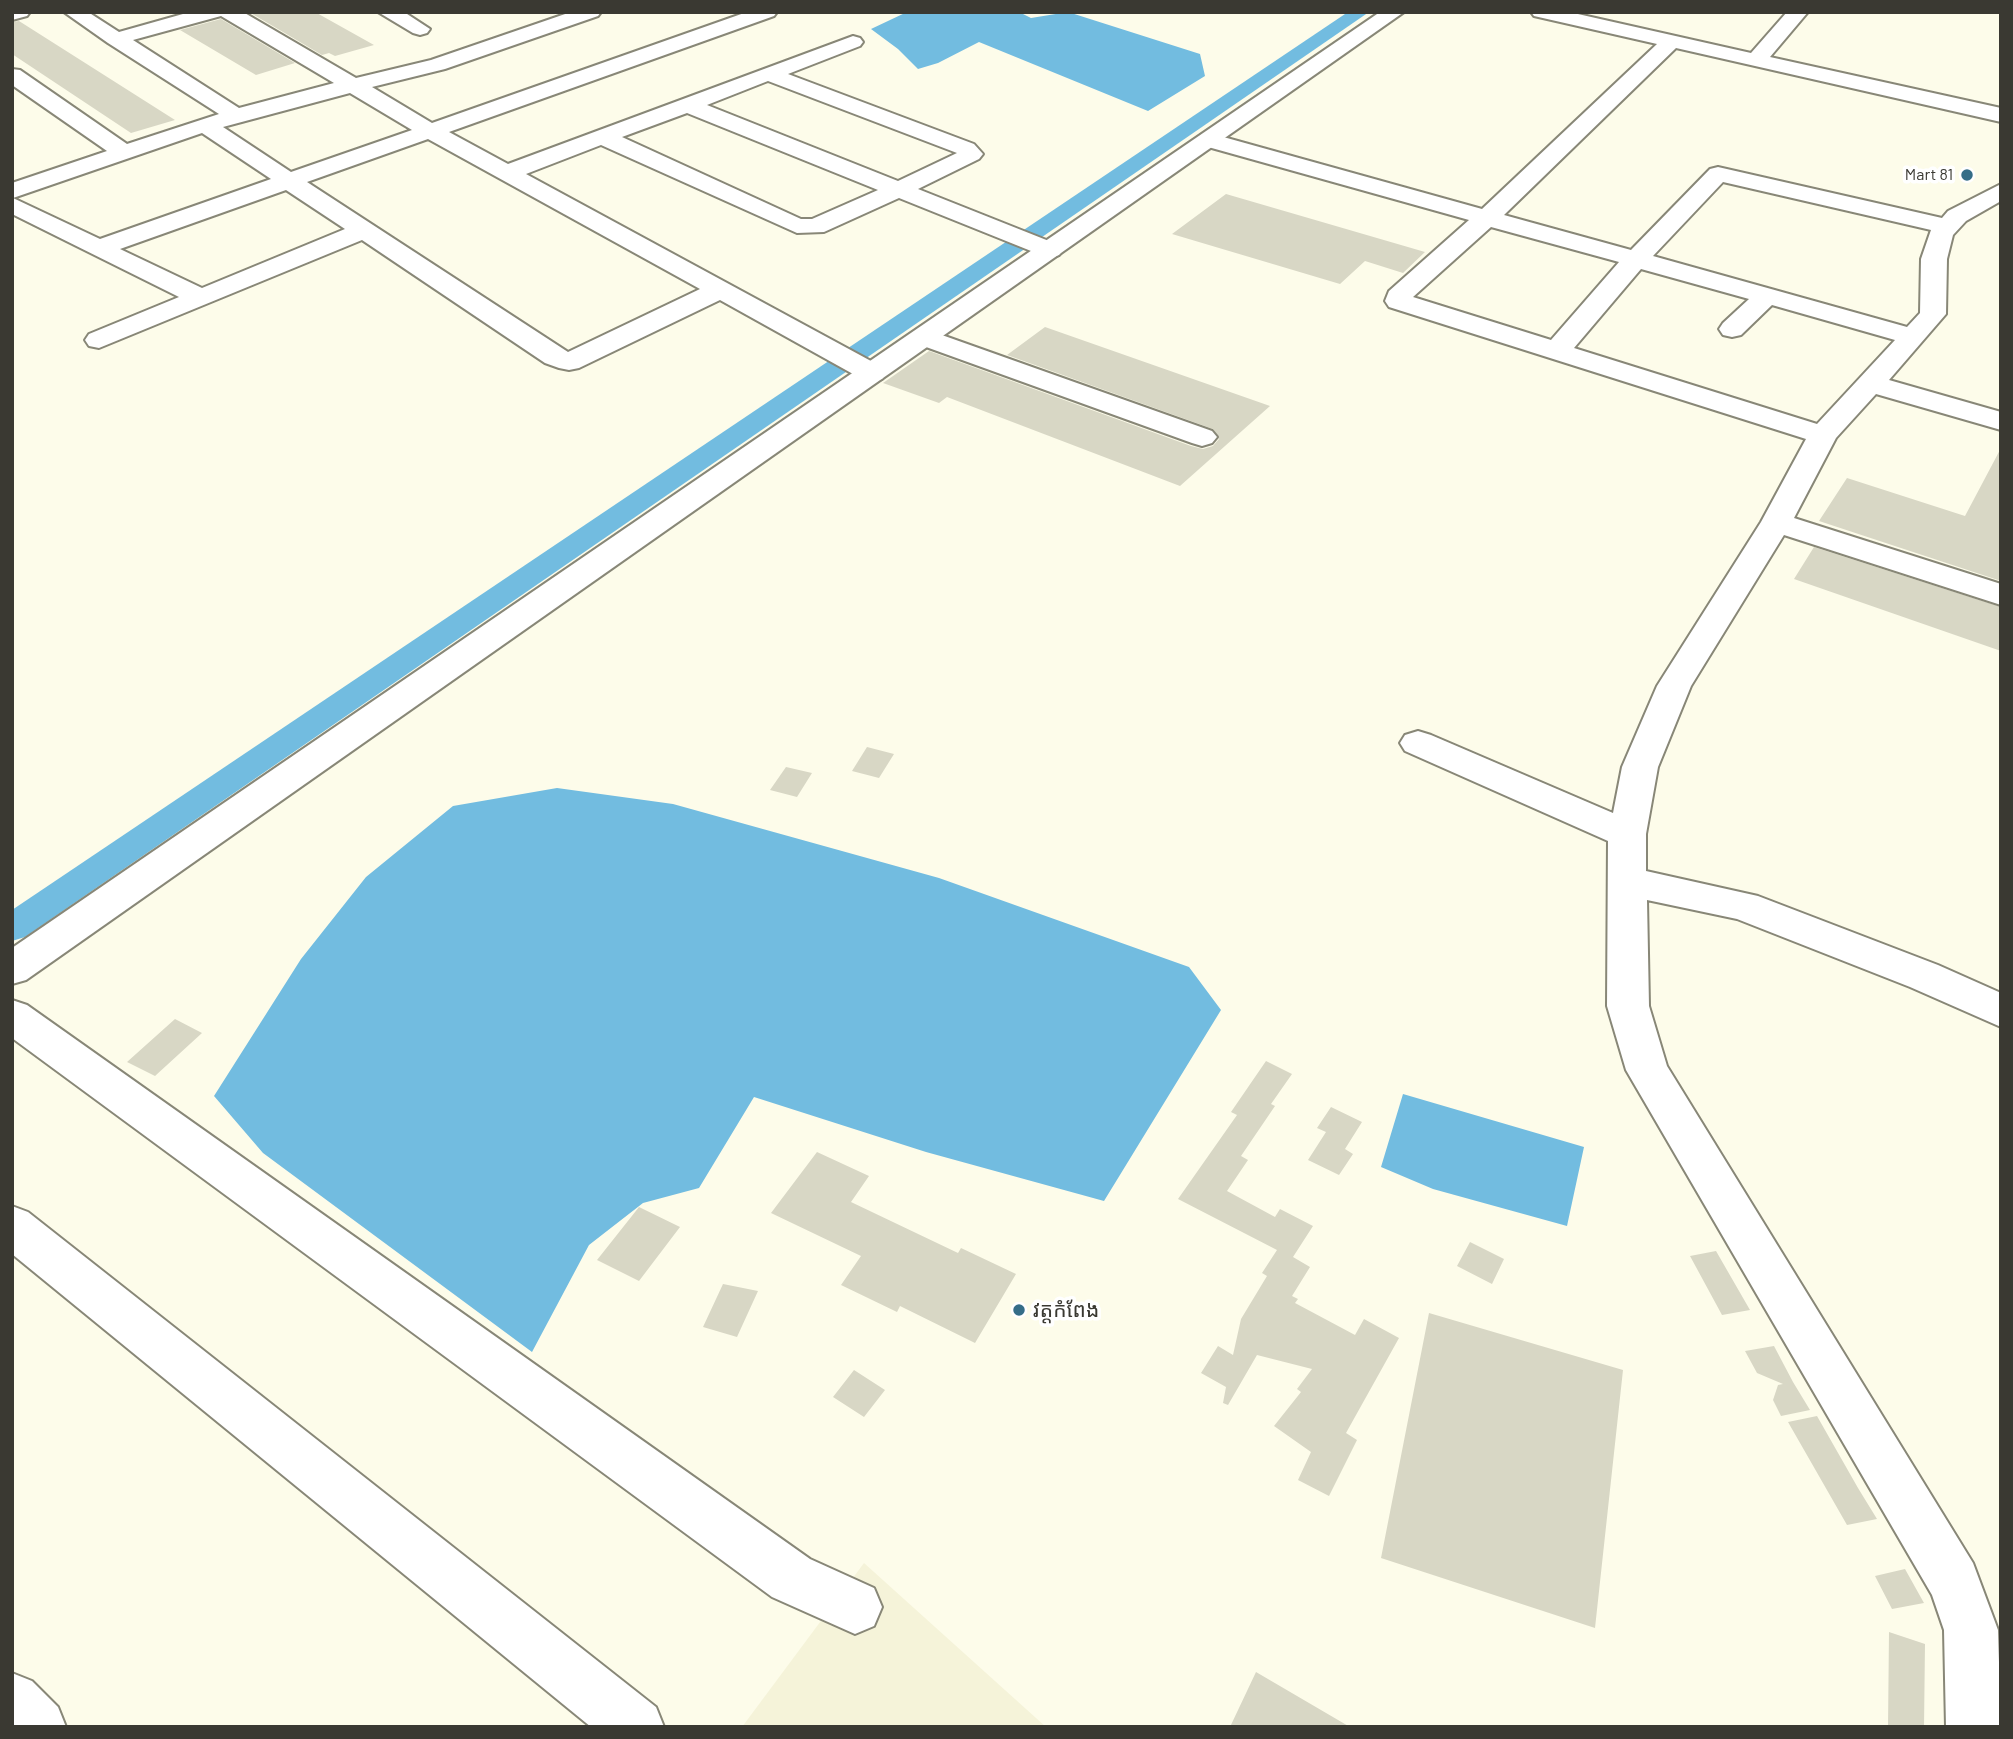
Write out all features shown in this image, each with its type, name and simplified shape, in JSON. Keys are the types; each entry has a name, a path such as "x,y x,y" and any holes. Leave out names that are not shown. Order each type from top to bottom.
{"street":[{"path":"12,15 20,12"},
{"path":"74,12 236,115"},
{"path":"115,39 214,12"},
{"path":"228,12 432,132 857,365"},
{"path":"388,12 420,29"},
{"path":"12,191 236,115 438,65 591,12"},
{"path":"723,12 757,16"},
{"path":"12,969 857,365 925,337 1044,248 1209,140 1394,12"},
{"path":"1757,59 1798,12"},
{"path":"1545,13 1670,33 1757,59 2001,115"},
{"path":"98,248 289,183 757,16"},
{"path":"1670,33 1487,218 1398,297 1398,301 1823,435"},
{"path":"507,173 853,42"},
{"path":"601,137 797,226 815,227 971,154 966,149 768,74"},
{"path":"12,75 124,152"},
{"path":"687,105 1044,248"},
{"path":"205,125 555,357 569,362 718,290"},
{"path":"1209,140 1914,337"},
{"path":"1556,351 1635,260 1718,174 1945,226"},
{"path":"1975,1727 1971,1630 1954,1582 1647,1070 1628,1006 1626,881 1627,834 1640,767 1674,686 1776,522 1823,435 1933,314 1934,259 1945,226 1957,216 1994,200"},
{"path":"12,205 199,297"},
{"path":"99,340 362,231"},
{"path":"1732,329 1767,296"},
{"path":"925,337 1202,437"},
{"path":"1870,383 2001,421"},
{"path":"1776,522 2001,595"},
{"path":"1418,743 1627,834"},
{"path":"1626,881 1744,906 1924,976 2001,1011"},
{"path":"12,1016 791,1578 855,1607"},
{"path":"12,1226 636,1727"},
{"path":"12,1701 38,1727"}],"shaded area":[{"path":"864,1563 1046,1727 742,1727"}],"water":[{"path":"907,12 1019,12 1031,18 1068,12 1200,54 1205,76 1148,111 979,42 938,63 918,69 898,49 871,29"},
{"path":"557,788 673,804 939,878 1189,967 1221,1010 1104,1201 926,1152 754,1097 699,1188 643,1203 589,1245 532,1352 263,1153 214,1096 301,959 366,877 453,806"},
{"path":"1403,1094 1584,1147 1567,1226 1433,1189 1381,1167"}],"building":[{"path":"249,12 315,12 374,45 335,56 329,53 322,55"},
{"path":"221,19 295,63 256,75 180,30"},
{"path":"19,21 175,120 131,133 12,54 12,22"},
{"path":"1226,194 1425,252 1403,273 1365,261 1340,284 1172,234"},
{"path":"1045,327 1270,406 1180,486 947,397 939,403 883,383 929,351 1191,446 1203,449 1213,446 1219,439 1213,429 1007,355"},
{"path":"2001,448 2001,581 1819,521 1847,478 1965,516"},
{"path":"1814,547 2001,607 2001,651 1794,579"},
{"path":"867,747 894,754 879,778 852,771"},
{"path":"786,767 812,773 797,797 770,790"},
{"path":"175,1019 202,1033 155,1076 127,1062"},
{"path":"1266,1061 1292,1074 1271,1104 1275,1106 1241,1156 1248,1160 1227,1191 1275,1217 1280,1209 1313,1226 1293,1257 1310,1267 1292,1296 1298,1299 1295,1303 1355,1335 1364,1319 1399,1338 1346,1433 1357,1440 1329,1496 1298,1480 1311,1452 1274,1426 1301,1392 1297,1389 1312,1369 1257,1355 1228,1405 1223,1403 1226,1387 1201,1373 1218,1346 1233,1355 1241,1319 1267,1276 1262,1273 1277,1250 1178,1199 1237,1115 1231,1112"},
{"path":"1331,1107 1362,1122 1345,1149 1353,1154 1339,1175 1308,1160 1326,1132 1317,1128"},
{"path":"817,1152 869,1176 851,1202 958,1253 961,1248 1016,1274 975,1343 900,1306 897,1312 841,1285 861,1256 771,1213"},
{"path":"639,1207 680,1227 639,1281 597,1260"},
{"path":"1470,1242 1504,1259 1492,1284 1457,1266"},
{"path":"1716,1251 1750,1310 1722,1315 1690,1256"},
{"path":"723,1284 758,1291 737,1337 703,1327"},
{"path":"1429,1313 1623,1370 1595,1628 1381,1558"},
{"path":"1774,1346 1810,1410 1781,1416 1773,1400 1778,1385 1783,1384 1757,1373 1745,1351"},
{"path":"854,1370 885,1390 864,1417 833,1397"},
{"path":"1817,1416 1877,1519 1847,1525 1788,1422"},
{"path":"1905,1569 1924,1603 1892,1609 1875,1576"},
{"path":"1889,1632 1925,1644 1924,1727 1888,1727"},
{"path":"1256,1672 1350,1727 1230,1727"}],"waterway":[{"path":"12,928 1360,12"}],"place":[{"name":"Mart 81","path":"1967,175"},
{"name":"វត្តកំពែង","path":"1019,1310"}]}
